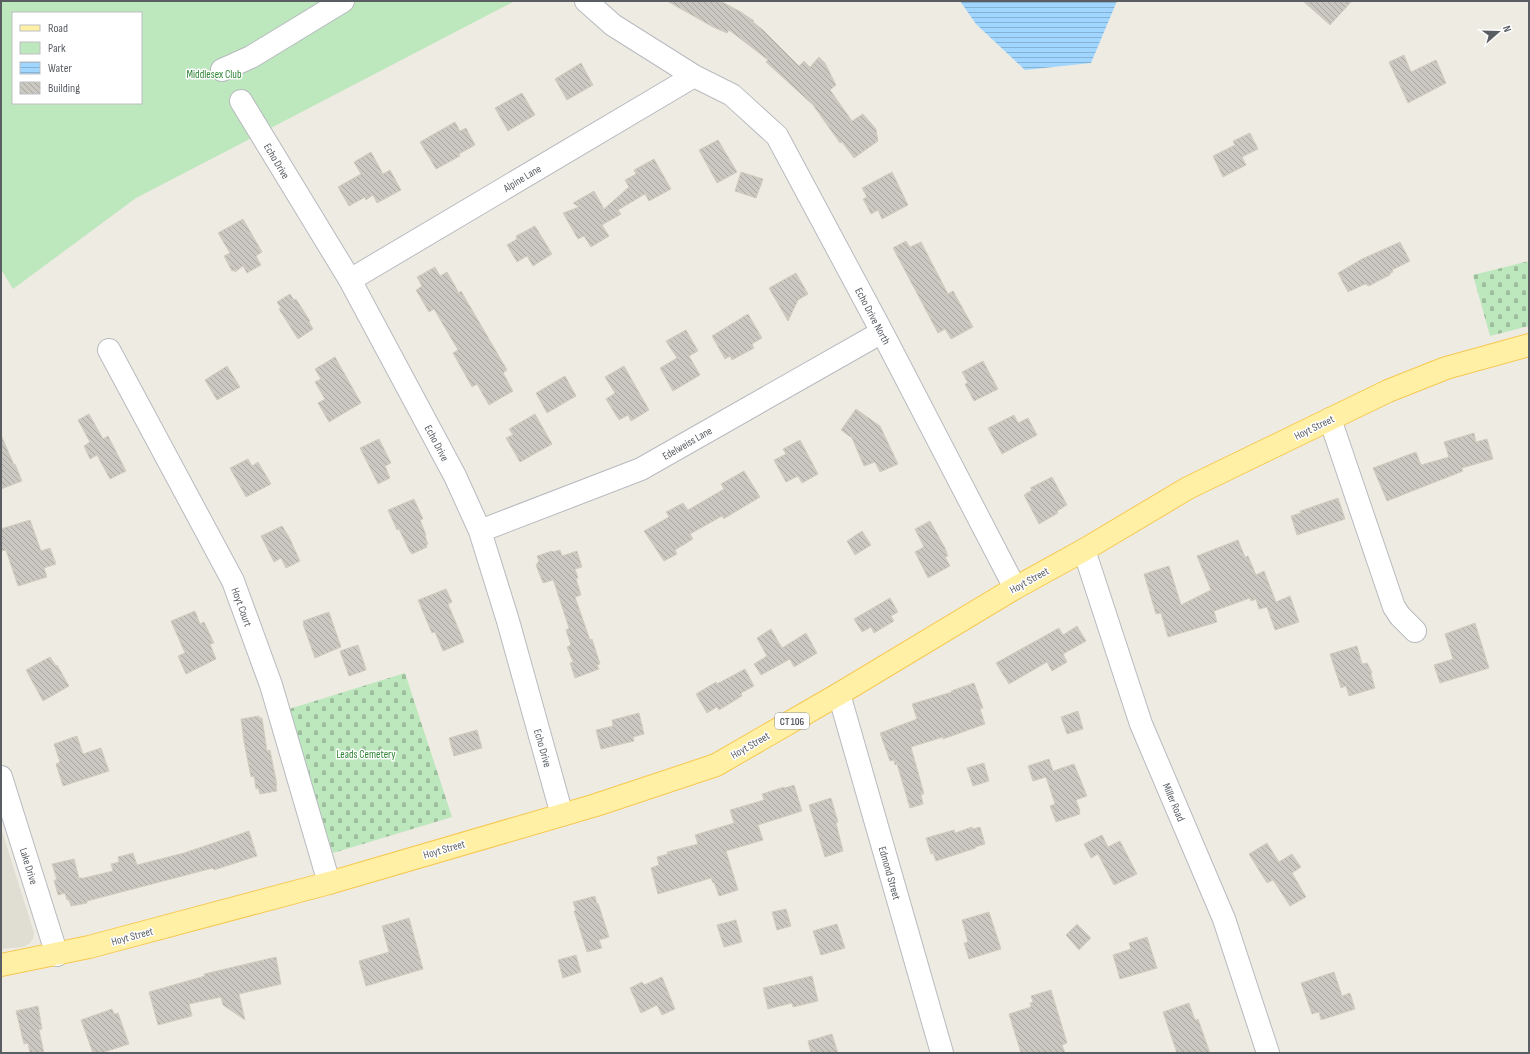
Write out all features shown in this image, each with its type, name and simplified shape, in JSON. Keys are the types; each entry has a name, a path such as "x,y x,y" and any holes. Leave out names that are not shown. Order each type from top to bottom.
{"main road":[{"name":"Hoyt Street","path":"1,965 57,955 89,947 329,883 596,805 716,765 839,694 1015,588 1084,550 1188,488 1388,391 1446,368 1529,345"}],"street":[{"path":"222,70 251,57 343,1"},
{"name":"Echo Drive North","path":"586,1 613,25 694,76 732,95 777,136 882,332 1015,588"},
{"name":"Alpine Lane","path":"350,280 694,76"},
{"name":"Echo Drive","path":"241,101 350,280 455,476 480,531 508,621 562,815"},
{"name":"Edelweiss Lane","path":"480,531 641,468 882,332"},
{"name":"Hoyt Court","path":"109,350 233,581 271,685 329,883"},
{"path":"1330,419 1394,607 1400,616 1415,631"},
{"name":"Miller Road","path":"1084,550 1141,724 1224,919 1268,1053"},
{"name":"Edmond Street","path":"839,694 942,1053"},
{"name":"Lake Drive","path":"1,776 57,955"}],"shaded area":[{"path":"1,828 34,933 33,939 29,944 22,947 1,949"}],"green space":[{"name":"Middlesex Club","path":"1,1 515,1 136,198 13,289 1,269"},
{"path":"1529,261 1529,326 1490,336 1473,275"},
{"name":"Leads Cemetery","path":"405,673 452,817 333,853 286,710"}],"water":[{"path":"960,1 1117,1 1091,63 1025,70 976,24"}],"building":[{"path":"667,1 720,1 754,21 753,22 799,66 804,61 810,67 819,57 825,63 836,85 830,90 852,121 863,114 876,129 878,141 854,158 842,142 840,143 813,105 766,62 768,60 729,30 727,33 713,27"},
{"path":"1303,1 1352,1 1330,25"},
{"path":"1404,55 1411,72 1436,60 1446,83 1408,103 1389,62"},
{"path":"581,63 593,85 567,100 555,79"},
{"path":"522,93 535,115 508,131 495,108"},
{"path":"455,122 460,131 466,128 475,145 459,154 460,156 436,169 420,142"},
{"path":"1250,133 1258,149 1242,157 1246,165 1223,177 1213,156 1235,145 1233,141"},
{"path":"718,140 737,172 717,183 699,150"},
{"path":"371,152 383,174 390,170 401,190 377,203 373,195 366,200 365,197 349,206 338,187 361,174 354,162"},
{"path":"654,159 671,189 649,201 645,194 618,210 621,214 602,225 609,236 591,247 584,236 578,239 563,213 579,207 573,203 594,191 604,209 629,187 625,180 636,174 634,170"},
{"path":"741,172 763,179 756,198 735,191"},
{"path":"892,172 908,205 882,219 878,210 871,214 863,199 867,197 862,188"},
{"path":"243,219 262,252 256,256 261,265 247,273 243,266 235,272 234,270 232,271 224,256 230,253 218,233"},
{"path":"535,226 552,254 533,266 527,256 517,262 507,245 517,239 516,236"},
{"path":"906,241 910,247 921,242 948,294 953,291 973,327 951,339 945,329 938,333 893,248"},
{"path":"1400,242 1410,261 1392,270 1393,272 1390,273 1390,275 1369,286 1365,284 1348,292 1338,273 1362,259"},
{"path":"435,267 440,276 447,272 459,293 461,291 507,370 503,373 513,391 489,405 477,384 472,387 453,353 458,350 434,309 429,312 416,290 422,286 417,277"},
{"path":"796,273 808,294 798,300 788,321 769,288"},
{"path":"290,294 294,300 296,299 310,321 309,322 313,329 298,339 279,309 281,308 277,302"},
{"path":"748,314 762,338 752,344 754,348 732,360 730,356 725,359 712,336"},
{"path":"686,330 698,351 689,356 700,375 673,391 660,368 677,358 666,341"},
{"path":"335,357 361,403 329,422 318,403 325,399 315,382 321,379 315,369"},
{"path":"983,361 998,389 974,401 965,384 968,383 962,372"},
{"path":"227,366 240,387 217,400 205,380"},
{"path":"624,366 649,410 631,421 628,415 619,420 606,399 615,393 605,377"},
{"path":"565,376 576,396 547,413 536,393"},
{"path":"856,409 880,426 898,464 880,472 875,462 864,466 852,438 841,430"},
{"path":"89,414 103,439 108,436 126,471 110,479 97,455 90,459 84,446 90,442 78,420"},
{"path":"535,414 552,444 520,462 506,438 513,435 509,429"},
{"path":"1014,415 1018,423 1028,418 1037,435 1002,454 988,428"},
{"path":"1474,433 1476,442 1487,439 1493,459 1462,468 1463,471 1387,501 1373,468 1416,452 1421,465 1449,457 1444,442"},
{"path":"1,435 22,481 1,489"},
{"path":"379,439 391,463 385,466 390,478 378,484 360,448"},
{"path":"800,440 818,474 802,483 798,476 786,482 774,460 786,454 783,449"},
{"path":"248,459 252,466 258,462 271,484 246,497 230,468"},
{"path":"744,471 760,497 724,519 722,516 690,534 693,539 675,550 677,554 664,561 644,531 669,517 666,512 683,503 688,510 724,489 721,484"},
{"path":"1052,477 1067,505 1057,511 1058,513 1039,524 1024,495 1032,490 1030,488"},
{"path":"1338,498 1345,519 1297,535 1291,516 1301,513 1300,511"},
{"path":"414,499 423,519 420,520 428,544 426,545 427,547 412,554 399,529 397,530 388,510"},
{"path":"30,520 41,551 50,548 56,564 44,568 47,577 18,586 6,550 1,551 1,529"},
{"path":"930,521 945,548 948,556 945,557 950,566 928,578 915,552 924,547 915,529"},
{"path":"282,526 300,561 286,568 281,558 274,562 261,536"},
{"path":"862,531 871,545 855,555 847,541"},
{"path":"1238,540 1245,557 1248,556 1256,575 1264,571 1276,602 1290,596 1299,622 1275,630 1267,607 1259,609 1256,599 1251,601 1250,598 1214,611 1217,622 1168,637 1161,613 1156,614 1144,574 1169,566 1181,605 1211,590 1197,556"},
{"path":"560,550 562,556 577,551 582,567 575,569 578,578 576,579 581,595 575,597 590,640 592,639 600,664 597,665 599,669 575,678 570,663 573,662 567,647 571,645 566,630 569,628 555,585 553,580 543,583 536,565 539,561 537,556"},
{"path":"446,589 452,602 448,604 464,642 443,651 435,632 432,633 418,600"},
{"path":"890,598 898,612 891,616 894,621 874,633 871,627 862,632 854,619"},
{"path":"195,611 200,624 204,622 214,643 210,644 216,659 186,674 178,656 185,653 171,621"},
{"path":"329,612 341,647 315,658 303,621"},
{"path":"1475,623 1489,668 1440,683 1434,665 1453,659 1445,634"},
{"path":"1077,626 1086,641 1063,654 1067,662 1052,671 1047,662 1009,684 996,663 1059,628 1063,635"},
{"path":"771,629 782,648 806,633 817,653 794,667 790,659 761,675 754,664 767,656 757,638"},
{"path":"358,645 366,670 349,676 340,651"},
{"path":"1357,646 1362,664 1367,663 1372,672 1371,674 1375,688 1349,696 1346,686 1341,688 1330,654"},
{"path":"50,657 56,666 57,665 69,686 43,701 26,670"},
{"path":"745,669 754,686 741,693 742,696 719,710 717,707 707,713 696,694 716,682 717,684"},
{"path":"974,683 983,708 980,709 985,724 943,739 943,737 911,747 924,794 921,794 923,804 910,808 897,764 895,765 894,760 890,761 880,733 917,719 912,704 952,692 951,691"},
{"path":"1078,711 1083,729 1067,734 1061,717"},
{"path":"639,713 644,734 633,737 634,741 601,749 596,730 613,726 612,720"},
{"path":"259,716 259,718 262,718 267,751 270,750 277,785 277,791 260,794 258,788 256,789 254,776 251,777 241,719"},
{"path":"477,730 482,748 454,756 449,738"},
{"path":"77,736 83,754 101,748 109,771 63,786 56,764 60,762 54,744"},
{"path":"1049,759 1053,771 1074,764 1087,796 1076,800 1080,814 1056,822 1050,806 1055,804 1046,777 1033,781 1028,766"},
{"path":"984,763 989,781 973,786 967,768"},
{"path":"794,785 802,811 758,825 763,840 726,851 738,890 719,896 711,878 658,894 651,868 659,865 657,857 668,854 667,852 698,844 695,835 734,823 730,810 764,800 762,794"},
{"path":"831,798 838,822 836,823 843,851 825,857 809,805"},
{"path":"972,827 973,829 980,827 985,844 936,861 933,853 931,854 926,838 954,830 955,833"},
{"path":"249,831 257,856 214,870 213,868 87,901 87,903 71,906 65,893 58,895 54,880 57,880 52,864 74,859 79,878 84,878 113,871 111,864 119,862 118,857 133,853 137,865 184,853"},
{"path":"1102,835 1108,847 1120,841 1137,874 1114,885 1098,854 1091,858 1084,844"},
{"path":"1267,843 1279,862 1292,854 1301,867 1292,873 1306,897 1290,906 1273,880 1267,883 1249,854"},
{"path":"595,896 609,937 599,940 602,948 587,952 574,911 576,910 573,902"},
{"path":"786,909 791,926 777,930 772,912"},
{"path":"989,912 1001,949 969,959 964,943 968,942 962,920"},
{"path":"409,918 423,969 366,986 359,961 389,952 382,926"},
{"path":"736,920 742,942 724,947 717,925"},
{"path":"837,924 845,948 821,955 813,931"},
{"path":"1077,924 1091,938 1079,950 1066,935"},
{"path":"1147,937 1157,968 1120,979 1113,955 1131,949 1129,943"},
{"path":"576,955 581,972 563,978 558,960"},
{"path":"276,957 281,984 239,994 245,1020 223,1005 221,997 189,1004 192,1016 158,1025 149,992 205,976 204,974"},
{"path":"1334,972 1342,996 1350,993 1355,1009 1321,1020 1319,1012 1312,1014 1301,983"},
{"path":"812,976 818,1001 793,1007 792,1003 768,1009 763,988"},
{"path":"662,977 675,1009 662,1015 657,1005 641,1013 630,988 642,982 644,985"},
{"path":"1051,990 1067,1043 1062,1045 1065,1053 1021,1053 1009,1014 1031,1007 1030,1003 1033,1002 1031,996"},
{"path":"1189,1003 1195,1020 1198,1019 1210,1053 1177,1053 1163,1012"},
{"path":"38,1006 42,1029 39,1030 44,1053 30,1053 28,1043 24,1044 16,1011"},
{"path":"112,1009 114,1014 118,1013 129,1044 101,1053 93,1053 81,1020"},
{"path":"832,1034 838,1053 811,1053 808,1041"}]}
